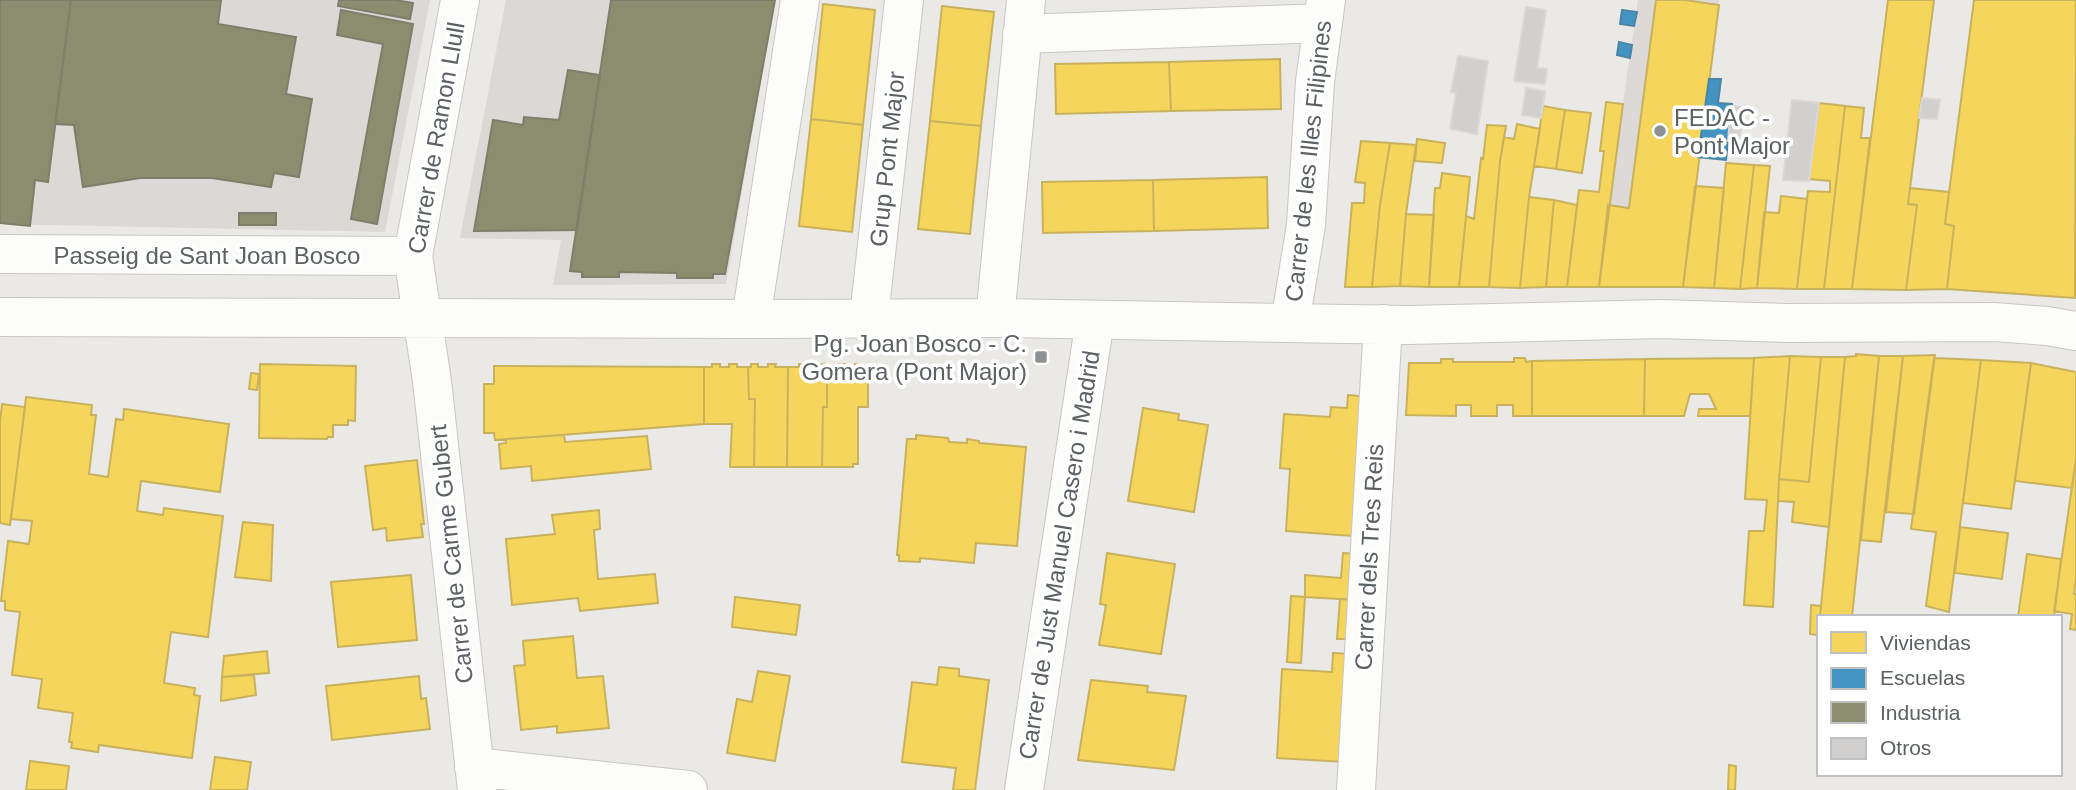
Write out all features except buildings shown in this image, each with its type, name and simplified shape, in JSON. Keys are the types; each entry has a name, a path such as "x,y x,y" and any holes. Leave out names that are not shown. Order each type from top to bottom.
{"street":[{"name":"Carrer de Ramon Llull","path":"424,317 414,256 460,0"},
{"path":"751,319 800,0"},
{"name":"Grup Pont Major","path":"869,317 904,0"},
{"path":"995,318 1024,17 1324,12"},
{"name":"Carrer de les Illes Filipines","path":"1290,323 1306,225 1315,82 1324,12"},
{"name":"Passeig de Sant Joan Bosco","path":"0,254 414,256"},
{"path":"0,317 869,317 1383,324 1661,319 1788,323 1994,322 2076,331"},
{"name":"Carrer de Carme Gubert","path":"424,317 475,778"},
{"name":"Carrer de Just Manuel Casero i Madrid","path":"1024,790 1095,320"},
{"name":"Carrer dels Tres Reis","path":"1356,790 1383,324"},
{"path":"475,778 688,790"}],"shaded area":[{"path":"0,0 430,0 385,232 0,224"},
{"path":"506,0 775,0 726,284 553,285 561,240 460,238"},
{"name":"FEDAC - Pont Major","path":"1638,0 1719,0 1683,287 1599,287 1608,205"}],"place":[{"name":"FEDAC - Pont Major","path":"1660,131"},
{"name":"Pg. Joan Bosco - C. Gomera (Pont Major)","path":"1041,357"}]}
